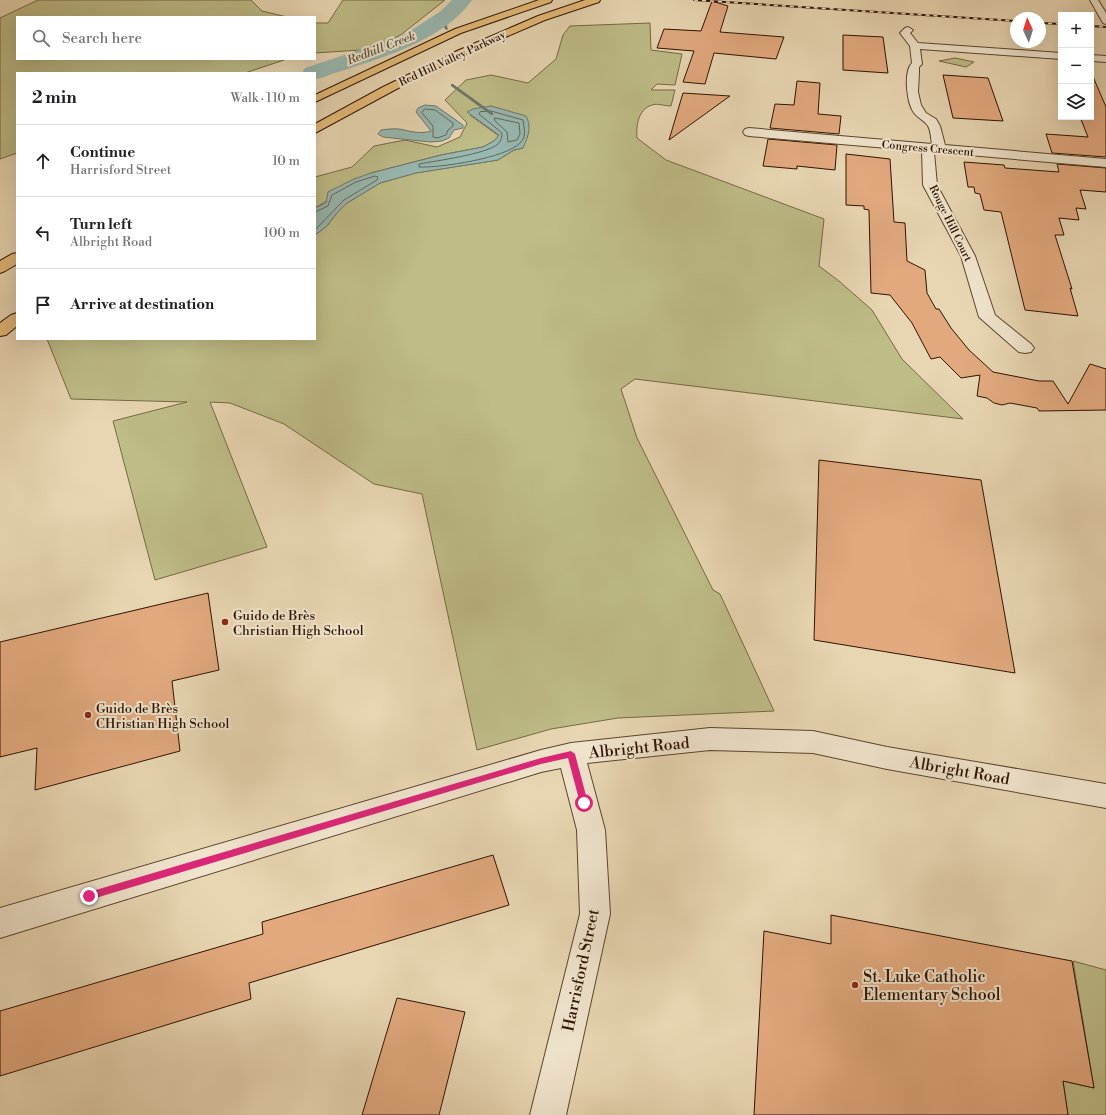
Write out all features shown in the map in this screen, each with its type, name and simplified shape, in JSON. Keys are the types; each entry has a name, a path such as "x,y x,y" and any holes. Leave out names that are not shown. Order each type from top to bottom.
{"highway":[{"name":"Red Hill Valley Parkway","path":"316,99 458,31 548,0"},
{"name":"Red Hill Valley Parkway","path":"316,128 396,84 479,43 557,12 596,0"},
{"path":"0,262 16,256"},
{"path":"0,268 16,257"},
{"path":"0,312 16,303"},
{"path":"0,330 16,319"}],"street":[{"path":"1094,0 1106,21"},
{"path":"908,30 906,33 916,46 1058,56"},
{"name":"Rouge Hill Court","path":"916,46 917,64 914,66 912,77 916,106 921,114 932,122 935,128 930,185 968,256 987,318 1025,348"},
{"path":"1094,58 1106,59"},
{"name":"Congress Crescent","path":"749,132 1106,164"},
{"name":"Albright Road","path":"0,923 541,761 571,754 710,739 813,742 887,758 1106,796"},
{"name":"Harrisford Street","path":"548,1115 595,914 591,830 571,754"}],"shaded area":[{"path":"38,0 251,0 262,11 283,16 16,16 16,60 284,60 248,72 16,72 16,153 0,159 0,18"},
{"path":"343,0 445,0 402,34 375,49 316,53 316,23 328,23"},
{"path":"650,23 651,50 682,54 675,85 657,84 651,90 675,90 671,106 654,104 647,107 639,118 637,138 666,160 824,219 819,266 839,281 872,310 902,359 963,419 635,379 621,389 637,438 713,590 720,594 774,711 618,718 551,729 477,750 422,494 374,484 284,424 230,403 210,402 267,547 155,580 113,421 187,402 71,399 47,340 316,340 316,234 327,226 347,203 380,183 415,173 498,160 514,150 523,148 500,109 491,106 470,115 499,136 494,141 483,147 441,155 371,173 316,207 316,177 352,167 374,146 405,140 437,147 460,137 467,123 445,100 466,80 491,75 528,83 556,59 563,35 570,26"},
{"path":"955,58 974,62 966,67 939,61"},
{"path":"1073,961 1106,970 1106,1115 1068,1115 1063,1081 1094,1088"}],"water":[{"path":"425,105 436,106 463,125 463,128 454,130 449,138 442,141 430,142 383,137 378,134 381,130 390,129 421,133 431,131 416,112 418,108"},
{"path":"491,106 526,116 529,128 528,136 523,148 514,150 498,160 416,173 380,183 347,203 327,226 316,234 316,208 326,203 328,192 354,179 371,173 441,155 483,147 494,141 499,135 467,112 473,109"}],"building":[{"path":"712,1 728,6 720,32 784,37 776,59 714,53 705,84 683,82 694,51 657,48 664,29 701,31"},
{"path":"843,35 883,37 888,73 843,70"},
{"path":"943,75 988,78 1003,121 953,118"},
{"path":"1094,79 1106,107 1106,157 1052,153 1046,134 1088,137 1081,120 1094,120"},
{"path":"797,81 820,83 818,114 841,116 839,134 770,128 775,104 794,105"},
{"path":"683,93 730,96 669,140"},
{"path":"768,139 837,145 835,170 797,166 797,169 763,166"},
{"path":"846,154 890,159 894,222 905,223 907,261 925,270 927,293 936,309 939,309 951,328 969,350 993,372 1039,381 1053,381 1068,404 1090,364 1106,369 1106,410 1039,411 1037,408 1010,403 1002,405 994,403 987,398 977,396 980,375 961,378 940,357 931,359 912,323 890,295 871,293 869,210 864,209 864,206 846,205"},
{"path":"964,162 1004,165 1005,168 1059,172 1057,164 1106,168 1106,192 1080,190 1086,209 1076,208 1079,220 1059,218 1064,235 1055,235 1072,289 1070,288 1078,316 1025,310 1001,212 984,210 980,194 975,193 974,187 968,187"},
{"path":"819,460 981,480 1015,673 814,640"},
{"name":"Guido de Brès CHristian High School","path":"208,593 219,670 172,681 180,751 35,790 37,748 0,757 0,642"},
{"path":"493,855 509,905 249,983 251,999 0,1076 0,1011 263,934 262,922"},
{"path":"831,915 1072,961 1094,1088 1063,1081 1068,1115 754,1115 764,931 831,944"},
{"path":"397,998 465,1012 439,1115 362,1115"}],"waterway":[{"name":"Redhill Creek","path":"316,72 411,39 448,15 463,0"},
{"path":"443,18 447,29"},
{"path":"452,85 492,114"}],"railway":[{"path":"694,0 1010,21"},
{"path":"1046,23 1058,24"},
{"path":"1094,26 1106,27"}],"place":[{"name":"Guido de Brès Christian High School","path":"225,622"},
{"name":"Guido de Brès CHristian High School","path":"88,715"},
{"name":"St. Luke Catholic Elementary School","path":"855,985"}],"route":[{"path":"89,896 541,761 571,754 584,803"}]}
